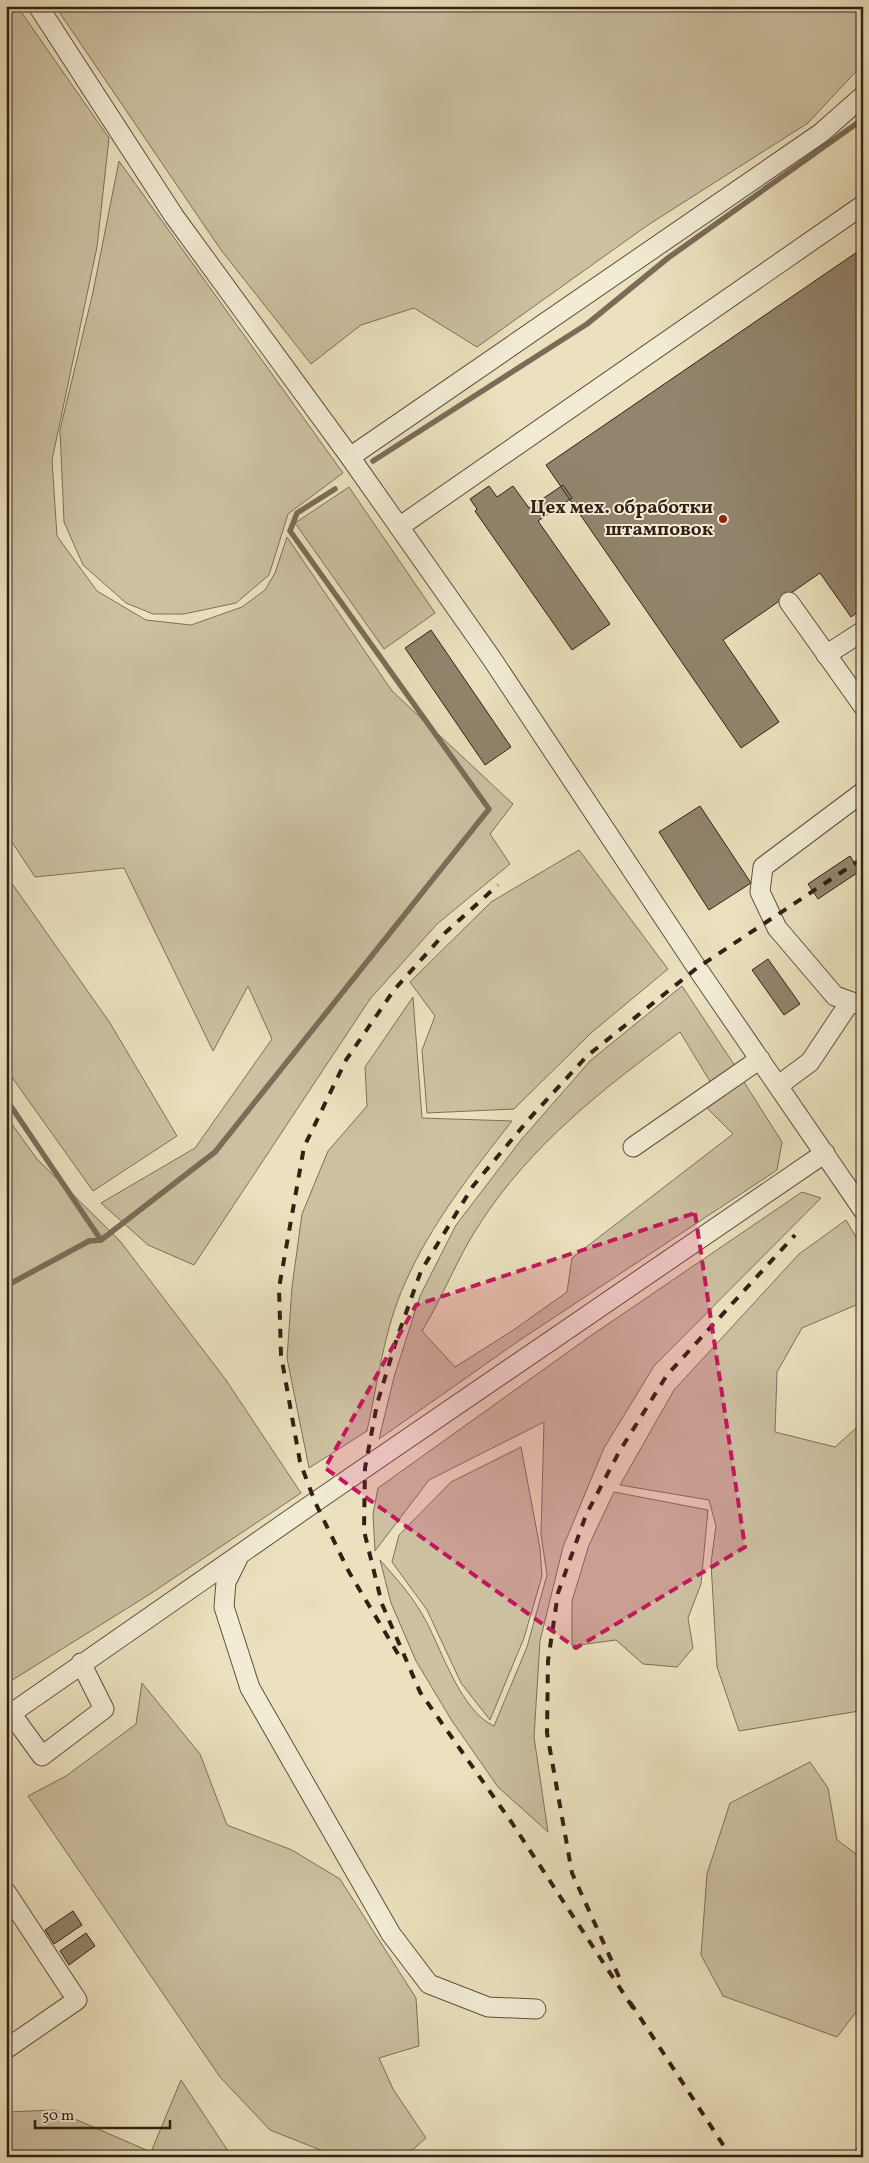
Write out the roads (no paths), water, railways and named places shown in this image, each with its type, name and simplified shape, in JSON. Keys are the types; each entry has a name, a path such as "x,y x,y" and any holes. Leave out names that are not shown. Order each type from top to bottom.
{"street":[{"path":"38,6 174,216 350,458 492,659 697,968 863,1210"},
{"path":"350,458 821,134 863,96"},
{"path":"399,527 863,205"},
{"path":"789,602 863,706"},
{"path":"826,655 863,631"},
{"path":"779,1085 810,1062 857,1004 835,996 777,928 760,892 763,867 863,792"},
{"path":"633,1147 760,1060"},
{"path":"81,1663 104,1709 42,1756 8,1715 81,1663 238,1557 315,1502 825,1153"},
{"path":"238,1557 226,1582 224,1608 250,1688 391,1934 430,1984 488,2007 536,2009"},
{"path":"6,1892 77,2000 6,2049"}],"waterway":[{"path":"373,461 587,324 668,258 863,119"},
{"path":"6,1286 89,1241 101,1240 215,1152 489,809 290,531 297,513 335,489"},
{"path":"6,1099 101,1240"}],"railway":[{"path":"633,2008 512,1823 420,1692 382,1604 364,1531 365,1468 377,1404 397,1338 421,1271 473,1186 529,1119 587,1056 697,968 863,858"},
{"path":"398,1654 349,1572 315,1502 300,1462 281,1355 279,1288 304,1147 346,1060 394,990 445,933 498,885"},
{"path":"619,1977 572,1873 547,1733 548,1661 558,1593 586,1515 619,1452 667,1375 795,1235"},
{"path":"630,2002 731,2157"},
{"path":"856,2157 863,2128"}],"place":[{"name":"Цех мех. обработки штамповок","path":"723,519"}]}
